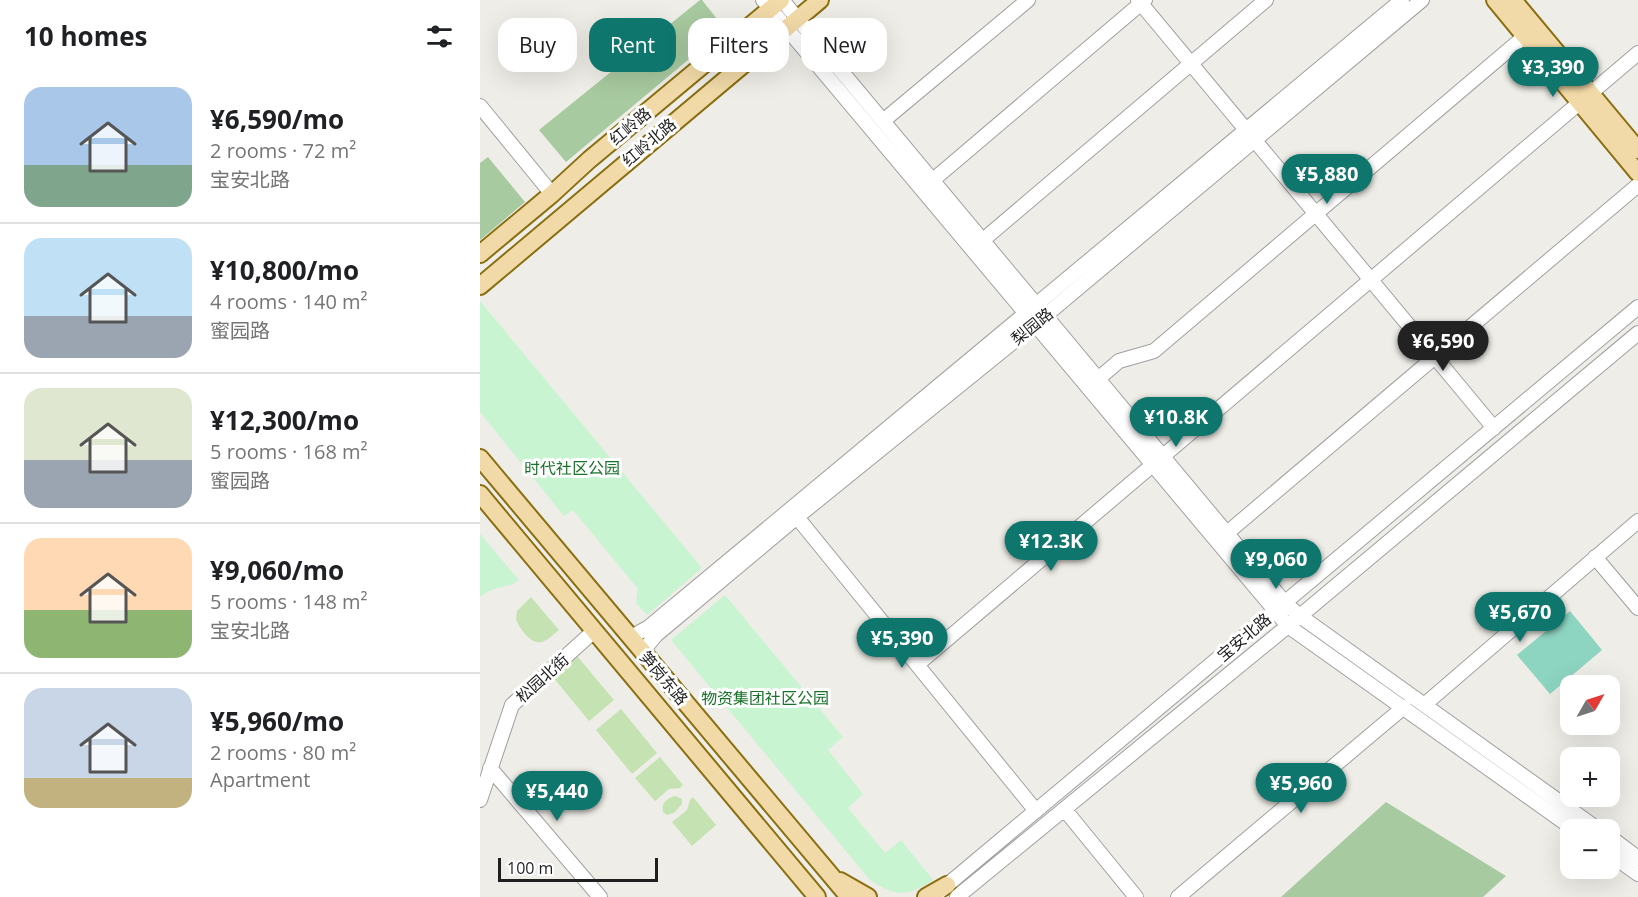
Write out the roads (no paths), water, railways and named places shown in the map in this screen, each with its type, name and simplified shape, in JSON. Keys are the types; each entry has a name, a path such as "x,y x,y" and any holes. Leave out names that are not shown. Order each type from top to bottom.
{"main road":[{"name":"红岭北路","path":"480,286 820,0"},
{"path":"1495,0 1525,36 1638,150"},
{"path":"1513,0 1638,174"},
{"name":"红岭路","path":"480,254 774,2"},
{"name":"笋岗东路","path":"480,458 849,897"},
{"name":"笋岗东路","path":"480,494 814,895"},
{"path":"830,875 868,897"},
{"path":"926,897 955,894"}],"street":[{"path":"883,121 1028,0"},
{"path":"982,240 1266,0"},
{"name":"梨园路","path":"631,637 649,627 794,513 1035,315 1250,135 1402,0"},
{"name":"梨园路","path":"1250,135 1422,0"},
{"path":"933,180 1141,1 1191,65 1494,428"},
{"path":"774,2 1280,607 1300,616 1584,819"},
{"path":"792,23 883,121 933,180 982,240 1035,315 1098,379 1158,461 1227,532 1280,607 1288,626 1560,819"},
{"path":"1098,379 1119,361 1154,351 1525,36"},
{"path":"918,664 1638,53"},
{"path":"480,106 552,194"},
{"path":"1227,532 1638,185"},
{"name":"宝安北路","path":"955,894 1036,811 1638,307"},
{"name":"宝安北路","path":"933,897 955,894 1065,810 1638,333"},
{"path":"794,513 1036,811"},
{"name":"梨园路","path":"642,652 656,635 794,513"},
{"path":"1424,705 1638,521"},
{"path":"1595,557 1638,608"},
{"name":"松园北街","path":"480,801 512,705 594,631"},
{"path":"1178,897 1404,707"},
{"path":"490,768 600,897"},
{"path":"1065,810 1136,897"},
{"path":"1620,844 1638,858"},
{"path":"1620,861 1638,874"}],"park label":[{"name":"时代社区公园","path":"572,468"},
{"name":"物资集团社区公园","path":"765,698"}]}
